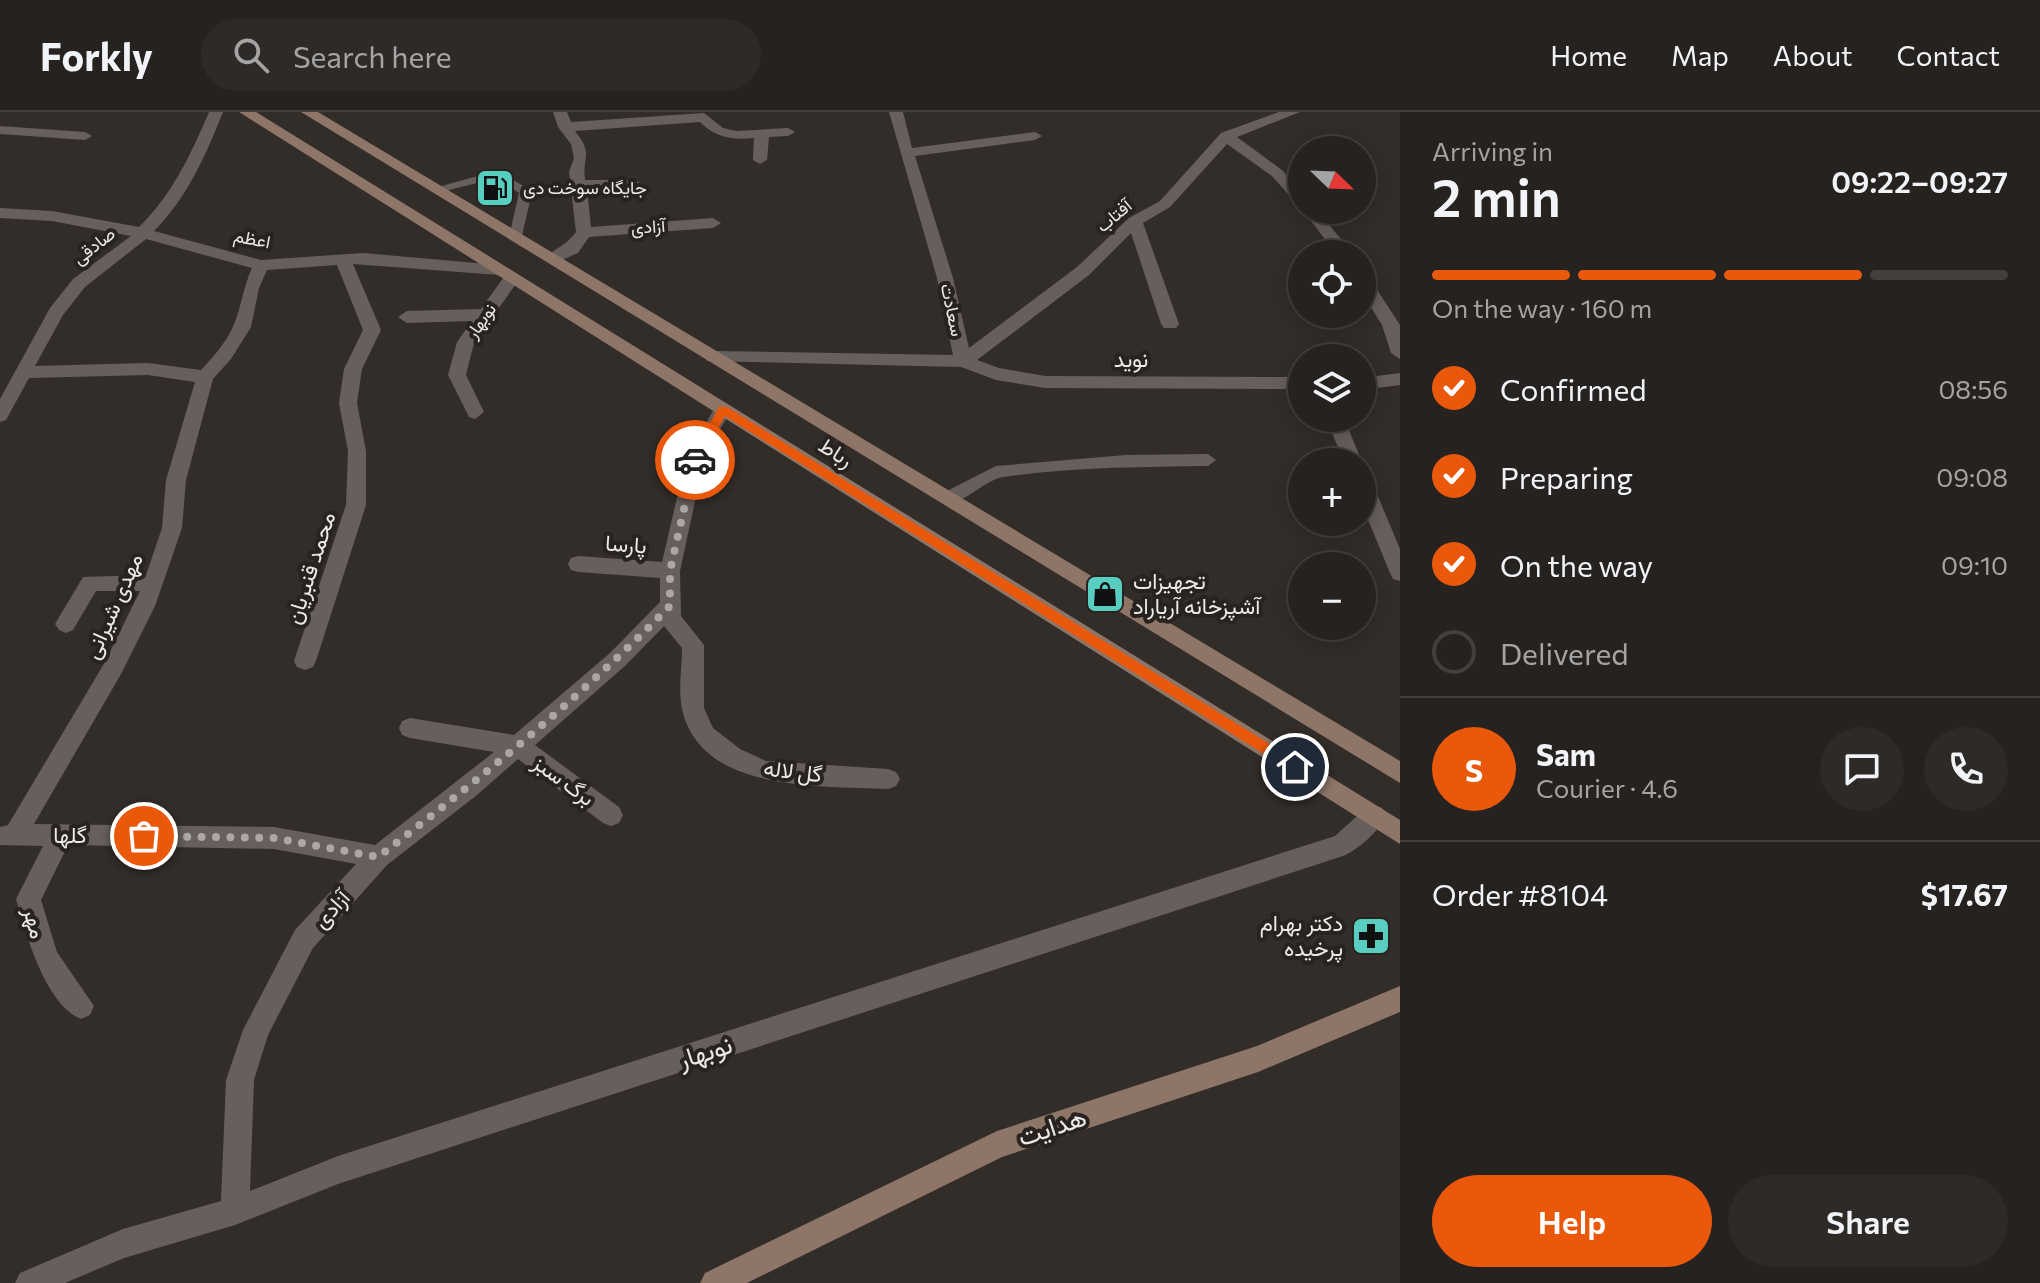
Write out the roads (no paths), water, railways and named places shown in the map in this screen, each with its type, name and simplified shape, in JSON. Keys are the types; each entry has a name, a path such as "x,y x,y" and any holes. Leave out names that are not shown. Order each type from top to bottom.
{"main road":[{"name":"رباط","path":"246,112 1400,833"},
{"name":"رباط","path":"310,112 1400,773"},
{"name":"هدایت","path":"715,1283 997,1145 1258,1059 1400,999"}],"street":[{"name":"صادقی","path":"0,415 26,372 50,320 79,283 143,233 175,196 216,112"},
{"name":"سعادت","path":"713,357 963,361 945,278 896,112"},
{"name":"آفتاب","path":"963,361 1083,271 1135,221 1165,204 1226,136 1293,112"},
{"path":"562,120 704,117 718,131 736,135 788,132"},
{"path":"553,259 572,249 584,232 577,172 581,158 578,144 562,120"},
{"path":"0,130 85,136"},
{"path":"760,160 762,134"},
{"path":"906,153 1035,136"},
{"path":"1226,136 1277,173 1288,185"},
{"path":"579,184 635,185"},
{"name":"اعظم","path":"0,213 52,216 143,233 261,265 404,260 506,274"},
{"path":"1135,221 1170,324"},
{"name":"آزادی","path":"584,232 713,223"},
{"path":"1320,224 1334,240"},
{"name":"محمد قنبریان","path":"305,661 356,505 357,451 348,403 353,369 372,330 343,260"},
{"name":"مهدی شیرانی","path":"7,836 113,668 153,583 172,528 176,480 205,377 225,355 242,327 251,288 261,265"},
{"name":"نوبهار","path":"475,412 457,375 466,342 485,315 506,274"},
{"path":"1376,302 1391,325 1400,353"},
{"path":"407,317 485,315"},
{"name":"نوید","path":"963,361 996,374 1045,382 1288,383"},
{"path":"26,372 148,369 205,377"},
{"path":"1376,382 1400,379"},
{"path":"670,606 670,571 696,455 723,409"},
{"path":"1376,511 1395,550 1400,573"},
{"name":"پارسا","path":"578,564 670,571"},
{"path":"66,624 90,583 153,583"},
{"name":"آزادی","path":"235,1211 240,1080 256,1030 304,939 378,857 469,788 518,746 618,659 670,606"},
{"name":"گل لاله","path":"670,606 671,619 693,645 693,708 704,735 732,756 764,771 888,779"},
{"path":"410,728 518,746"},
{"name":"برگ سبز","path":"518,746 611,815"},
{"name":"نوبهار","path":"30,1283 123,1244 235,1211 338,1170 1343,845 1374,816"},
{"name":"گلها","path":"7,836 61,834 274,838 378,857"},
{"name":"مهر","path":"61,834 28,899 46,959 81,1006"}],"lane":[{"path":"437,189 499,174 526,192 516,237"},
{"path":"947,498 996,472 1126,461 1208,460"}],"place":[{"name":"جایگاه سوخت دی","path":"495,188"},
{"name":"تجهیزات آشپزخانه آریاراد","path":"1105,594"},
{"name":"دکتر بهرام پرخیده","path":"1371,936"}]}
